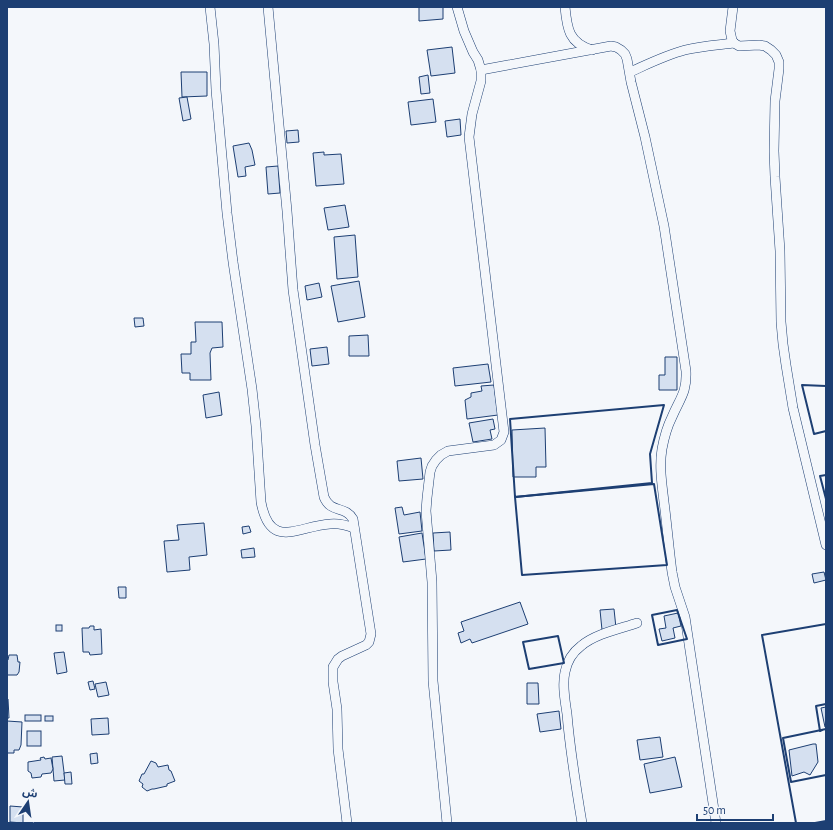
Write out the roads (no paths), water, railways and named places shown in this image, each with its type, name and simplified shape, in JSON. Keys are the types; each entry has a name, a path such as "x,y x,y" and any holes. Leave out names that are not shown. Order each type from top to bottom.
{"street":[{"path":"210,7 227,213 252,389 263,511 271,526 284,533 332,524 343,524 354,528"},
{"path":"268,7 293,290 315,445 326,501 331,507 349,514 353,519 371,634 369,642 366,645 342,656 333,667 333,682 337,709 338,749 347,823"},
{"path":"447,823 433,681 432,582 426,511 427,492 432,466 442,455 448,451 494,445 501,440 504,432 469,137 472,114 481,81 481,70 478,60 464,31 457,7"},
{"path":"565,7 569,32 578,44 592,50"},
{"path":"733,7 730,31 734,43 739,46 765,46 776,55 778,62 779,69 775,101 774,177 780,251 781,322 783,344 793,408 826,545"},
{"path":"630,72 671,54 685,50 734,43"},
{"path":"481,70 611,46 621,50 627,59 664,226 686,371 685,389 672,416 664,438 661,475 672,572 675,587 685,617 716,823"},
{"path":"582,823 569,740 564,691 565,672 568,662 573,654 588,640 637,624"}]}
